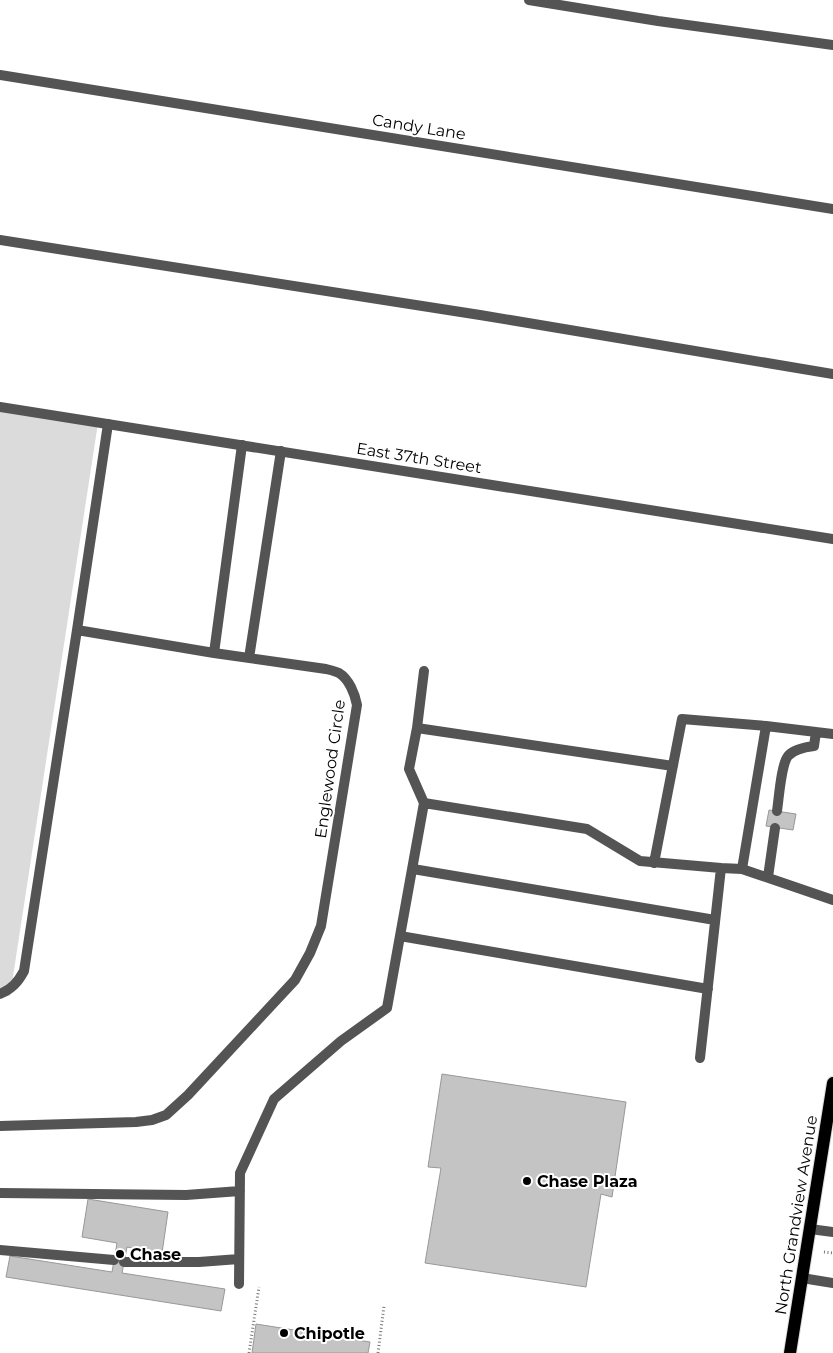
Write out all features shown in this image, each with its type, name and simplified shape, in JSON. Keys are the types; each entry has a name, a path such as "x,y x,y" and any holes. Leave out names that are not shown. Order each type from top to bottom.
{"main road":[{"name":"North Grandview Avenue","path":"790,1353 833,1087"}],"street":[{"path":"528,0 833,45"},
{"name":"Candy Lane","path":"0,75 833,209"},
{"path":"0,240 480,314 833,374"},
{"name":"East 37th Street","path":"0,407 833,539"},
{"path":"0,994 12,988 24,971 108,424"},
{"path":"214,653 242,445"},
{"path":"249,658 281,452"},
{"name":"Englewood Circle","path":"0,1126 136,1122 152,1120 166,1115 188,1095 295,980 310,953 321,926 357,705 355,694 349,684 338,673 326,669 214,653 77,630"},
{"path":"240,1284 240,1174 274,1099 341,1041 387,1008 424,803 410,769 424,671"},
{"path":"654,862 682,719 833,734"},
{"path":"742,868 766,726"},
{"path":"417,728 673,766"},
{"path":"778,811 783,768 789,756 802,748 814,746 816,732"},
{"path":"424,803 587,829 640,861 742,868 833,900"},
{"path":"768,877 775,828"},
{"path":"413,868 715,920"},
{"path":"700,1058 721,868"},
{"path":"400,936 708,989"},
{"path":"0,1193 186,1195 240,1191"},
{"path":"810,1229 833,1232"},
{"path":"0,1250 119,1261 199,1262 239,1259"},
{"path":"802,1278 833,1283"}],"path":[{"path":"249,1353 259,1287"},
{"path":"378,1353 384,1306"}],"shaded area":[{"path":"0,407 98,423 10,996 0,995"}],"building":[{"path":"769,810 796,814 793,830 766,826"},
{"name":"Chase Plaza","path":"442,1074 626,1102 612,1197 601,1194 586,1287 425,1263 441,1168 428,1167"},
{"name":"Chase","path":"88,1199 168,1212 162,1253 127,1247 122,1273 225,1289 221,1311 6,1277 10,1256 112,1272 117,1243 82,1237"},
{"name":"Chipotle","path":"256,1324 370,1342 368,1353 252,1353"}],"place":[{"name":"Chase Plaza","path":"527,1181"},
{"name":"Chase","path":"120,1254"},
{"name":"Chipotle","path":"284,1333"}]}
